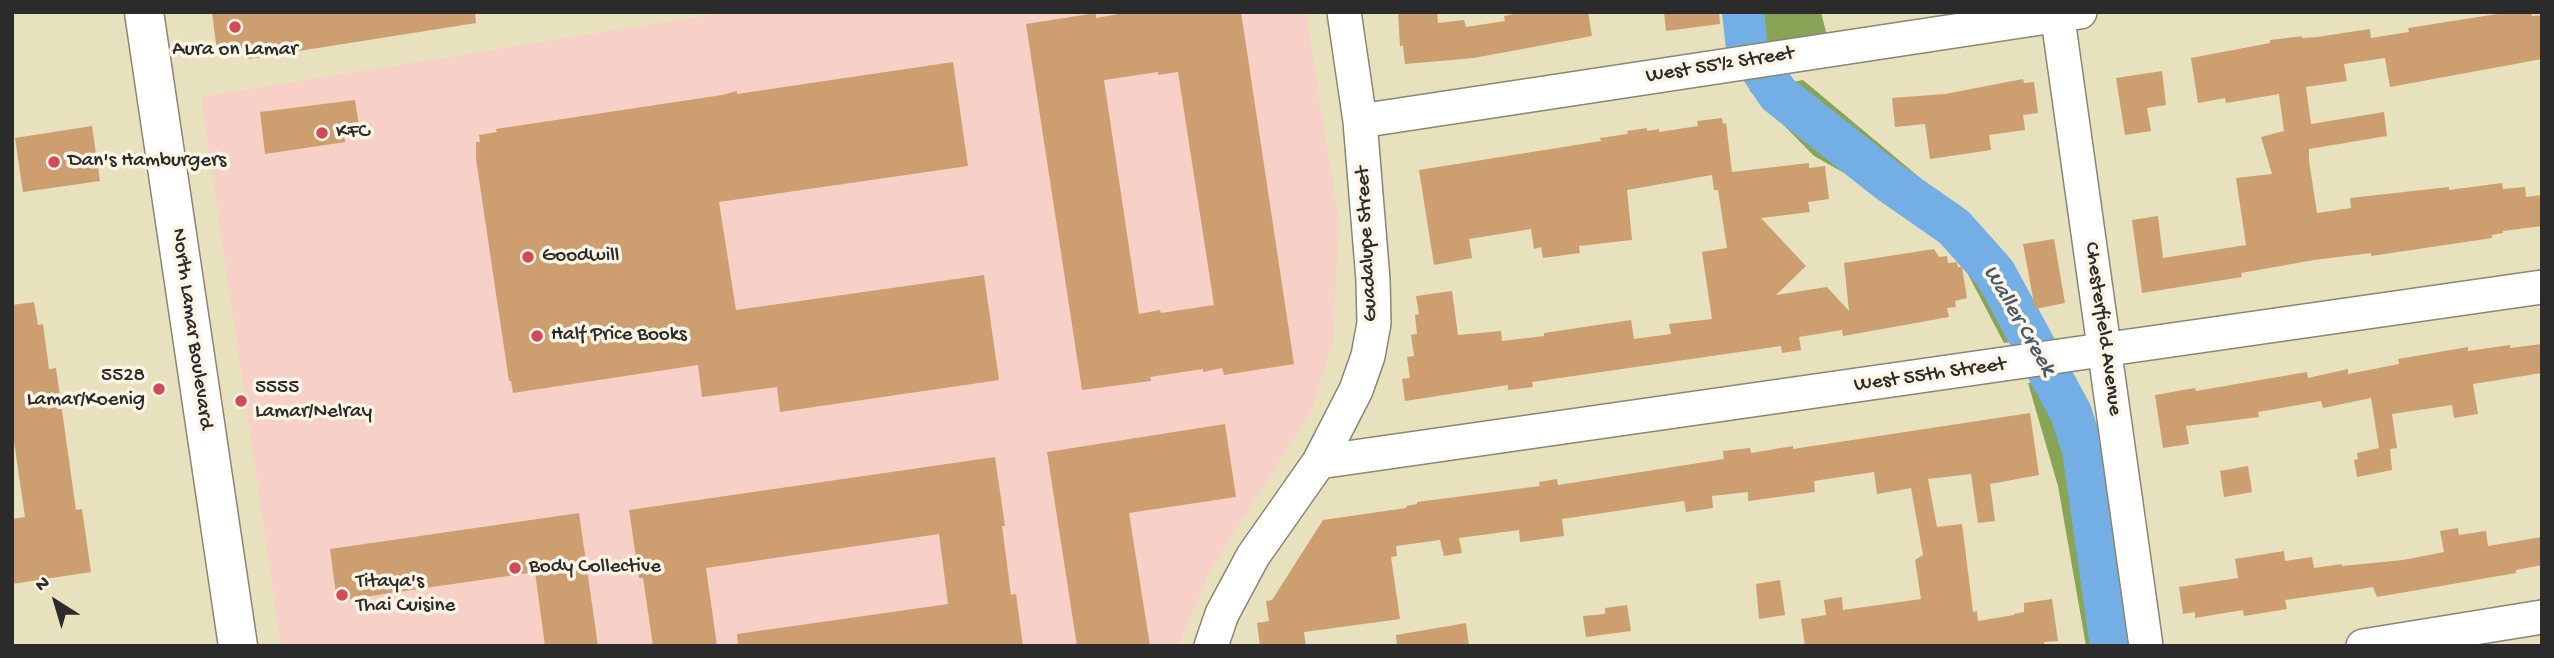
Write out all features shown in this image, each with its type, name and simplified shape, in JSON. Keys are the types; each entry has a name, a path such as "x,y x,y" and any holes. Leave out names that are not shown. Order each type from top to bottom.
{"main road":[{"name":"North Lamar Boulevard","path":"144,12 238,646"}],"street":[{"name":"Guadalupe Street","path":"1211,646 1222,614 1252,556 1319,462 1357,386 1368,356 1374,323 1373,280 1360,121 1344,12"},
{"name":"West 55½ Street","path":"1360,121 2065,13"},
{"name":"Chesterfield Avenue","path":"2065,13 2105,351 2146,646"},
{"name":"West 55th Street","path":"1319,462 2542,287"},
{"path":"2363,646 2542,617"}],"shaded area":[{"path":"727,12 1306,12 1339,223 1333,341 1311,412 1211,569 1178,646 281,646 201,97"}],"green space":[{"path":"1723,12 1821,12 1827,36 1730,47"},
{"path":"1803,80 1992,238 2045,337 2004,343 1960,259 1919,215 1814,156 1749,90"},
{"path":"2071,379 2091,410 2125,646 2086,646 2058,486 2028,383"}],"building":[{"path":"212,12 475,12 476,23 248,59 245,48 217,51"},
{"path":"1130,12 1241,12 1294,364 1224,375 1222,368 1203,372 1203,369 1150,377 1151,381 1082,390 1026,24 1096,13 1096,18","holes":["1158,72 1158,75 1178,72 1214,305 1139,314 1104,80"]},
{"path":"1398,12 1437,12 1438,23 1464,20 1466,27 1505,21 1504,16 1524,12 1588,12 1592,36 1474,58 1405,64 1403,46 1400,46"},
{"path":"1664,12 1719,12 1720,24 1666,31"},
{"path":"2510,12 2542,15 2542,59 2390,87 2385,58 2344,64 2347,81 2306,87 2311,124 2384,112 2387,136 2309,149 2309,161 2317,213 2351,208 2350,198 2502,183 2503,189 2525,187 2526,197 2542,195 2542,226 2503,231 2492,235 2492,238 2371,256 2371,253 2314,260 2241,273 2242,277 2142,293 2132,220 2158,216 2163,258 2246,245 2236,178 2272,174 2261,137 2284,131 2279,94 2226,103 2225,98 2198,103 2191,58 2270,43 2270,40 2317,37 2370,29 2371,38 2409,32 2408,28"},
{"path":"953,62 968,166 719,202 736,310 984,275 999,380 780,412 777,387 702,397 698,365 513,393 476,159 476,142 480,142 479,135 497,132 496,129 737,91 737,94"},
{"path":"2162,71 2166,105 2147,108 2151,131 2125,135 2116,78"},
{"path":"2023,79 2024,83 2034,82 2038,113 2023,115 2025,130 1989,135 1991,150 1930,159 1925,124 1895,127 1892,98 1945,94"},
{"path":"355,100 360,132 344,135 345,142 265,154 260,112"},
{"path":"1722,118 1723,124 1726,123 1732,172 1809,163 1809,168 1825,166 1829,199 1808,202 1810,212 1761,218 1806,266 1776,295 1827,287 1849,311 1844,263 1934,249 1939,257 1947,256 1948,263 1957,262 1958,267 1962,267 1967,298 1955,301 1956,307 1947,308 1949,317 1843,336 1842,330 1799,337 1801,350 1782,353 1781,346 1532,382 1533,387 1508,390 1508,385 1405,401 1402,379 1410,378 1407,357 1414,356 1411,335 1417,334 1415,315 1419,314 1416,296 1452,291 1458,335 1501,331 1502,341 1631,320 1634,339 1671,334 1669,324 1712,319 1702,252 1727,248 1718,190 1714,190 1712,175 1627,190 1632,240 1579,246 1580,253 1543,258 1541,247 1534,249 1531,229 1469,239 1472,258 1434,265 1419,170 1601,141 1600,138 1628,134 1627,131 1647,128 1647,131 1659,129 1659,132 1698,126 1697,121"},
{"path":"92,126 100,181 23,192 15,138"},
{"path":"2054,239 2065,303 2035,309 2023,244"},
{"path":"34,302 38,325 43,324 49,369 56,368 76,510 82,509 91,572 12,584 12,519 25,517 12,428 12,305"},
{"path":"2542,344 2542,373 2473,384 2478,414 2454,418 2452,405 2392,414 2397,448 2390,449 2392,470 2357,477 2354,460 2358,459 2357,453 2379,448 2371,398 2323,408 2321,401 2258,412 2259,417 2186,426 2189,444 2163,448 2155,395 2195,388 2196,391 2307,372 2308,378 2348,369 2348,374 2399,364 2398,359 2468,347 2468,351"},
{"path":"2030,413 2039,475 1990,484 1995,521 1978,523 1971,474 1928,479 1937,527 1962,524 1973,612 1977,611 1978,621 2014,615 2024,612 2024,603 2052,599 2058,641 2044,642 2045,646 1805,646 1801,619 1826,615 1824,600 1842,597 1843,610 1921,599 1915,560 1923,555 1911,488 1877,494 1874,472 1814,481 1815,492 1748,501 1748,492 1712,496 1713,508 1686,512 1684,501 1562,519 1564,536 1520,542 1519,530 1459,538 1462,553 1444,556 1440,540 1396,546 1397,556 1391,557 1400,619 1304,632 1306,646 1260,646 1257,623 1269,621 1266,601 1272,600 1323,520 1406,508 1417,502 1540,486 1539,482 1557,479 1558,485 1724,459 1723,451 1750,448 1751,453 1793,446 1793,449"},
{"path":"1225,424 1236,497 1129,513 1150,646 1077,646 1047,452"},
{"path":"995,457 1011,595 1016,594 1023,646 738,646 737,634 948,604 939,534 706,568 717,646 653,646 629,510"},
{"path":"2248,466 2252,492 2224,497 2220,471"},
{"path":"579,513 598,646 545,646 535,572 337,601 330,549"},
{"path":"2458,528 2459,535 2486,531 2488,546 2542,537 2542,565 2516,570 2516,573 2377,597 2373,587 2285,600 2287,609 2244,616 2243,610 2195,618 2195,612 2183,614 2179,587 2238,578 2235,559 2284,551 2285,561 2312,557 2314,568 2403,560 2444,552 2440,531"},
{"path":"1780,580 1785,615 1759,619 1756,584"},
{"path":"1627,605 1631,631 1586,637 1583,616 1605,614 1605,608"},
{"path":"1466,623 1469,646 1397,646 1396,635"}],"waterway":[{"name":"Waller Creek","path":"1743,12 1747,48 1778,94 1888,181 1954,227 1995,273 2071,413 2083,450 2111,646"}],"place":[{"name":"Aura on Lamar","path":"235,27"},
{"name":"KFC","path":"322,133"},
{"name":"Dan's Hamburgers","path":"54,162"},
{"name":"Goodwill","path":"528,257"},
{"name":"Half Price Books","path":"537,336"},
{"name":"5528 Lamar/Koenig","path":"159,389"},
{"name":"5555 Lamar/Nelray","path":"241,401"},
{"name":"Body Collective","path":"515,568"},
{"name":"Titaya's Thai Cuisine","path":"342,595"}]}
